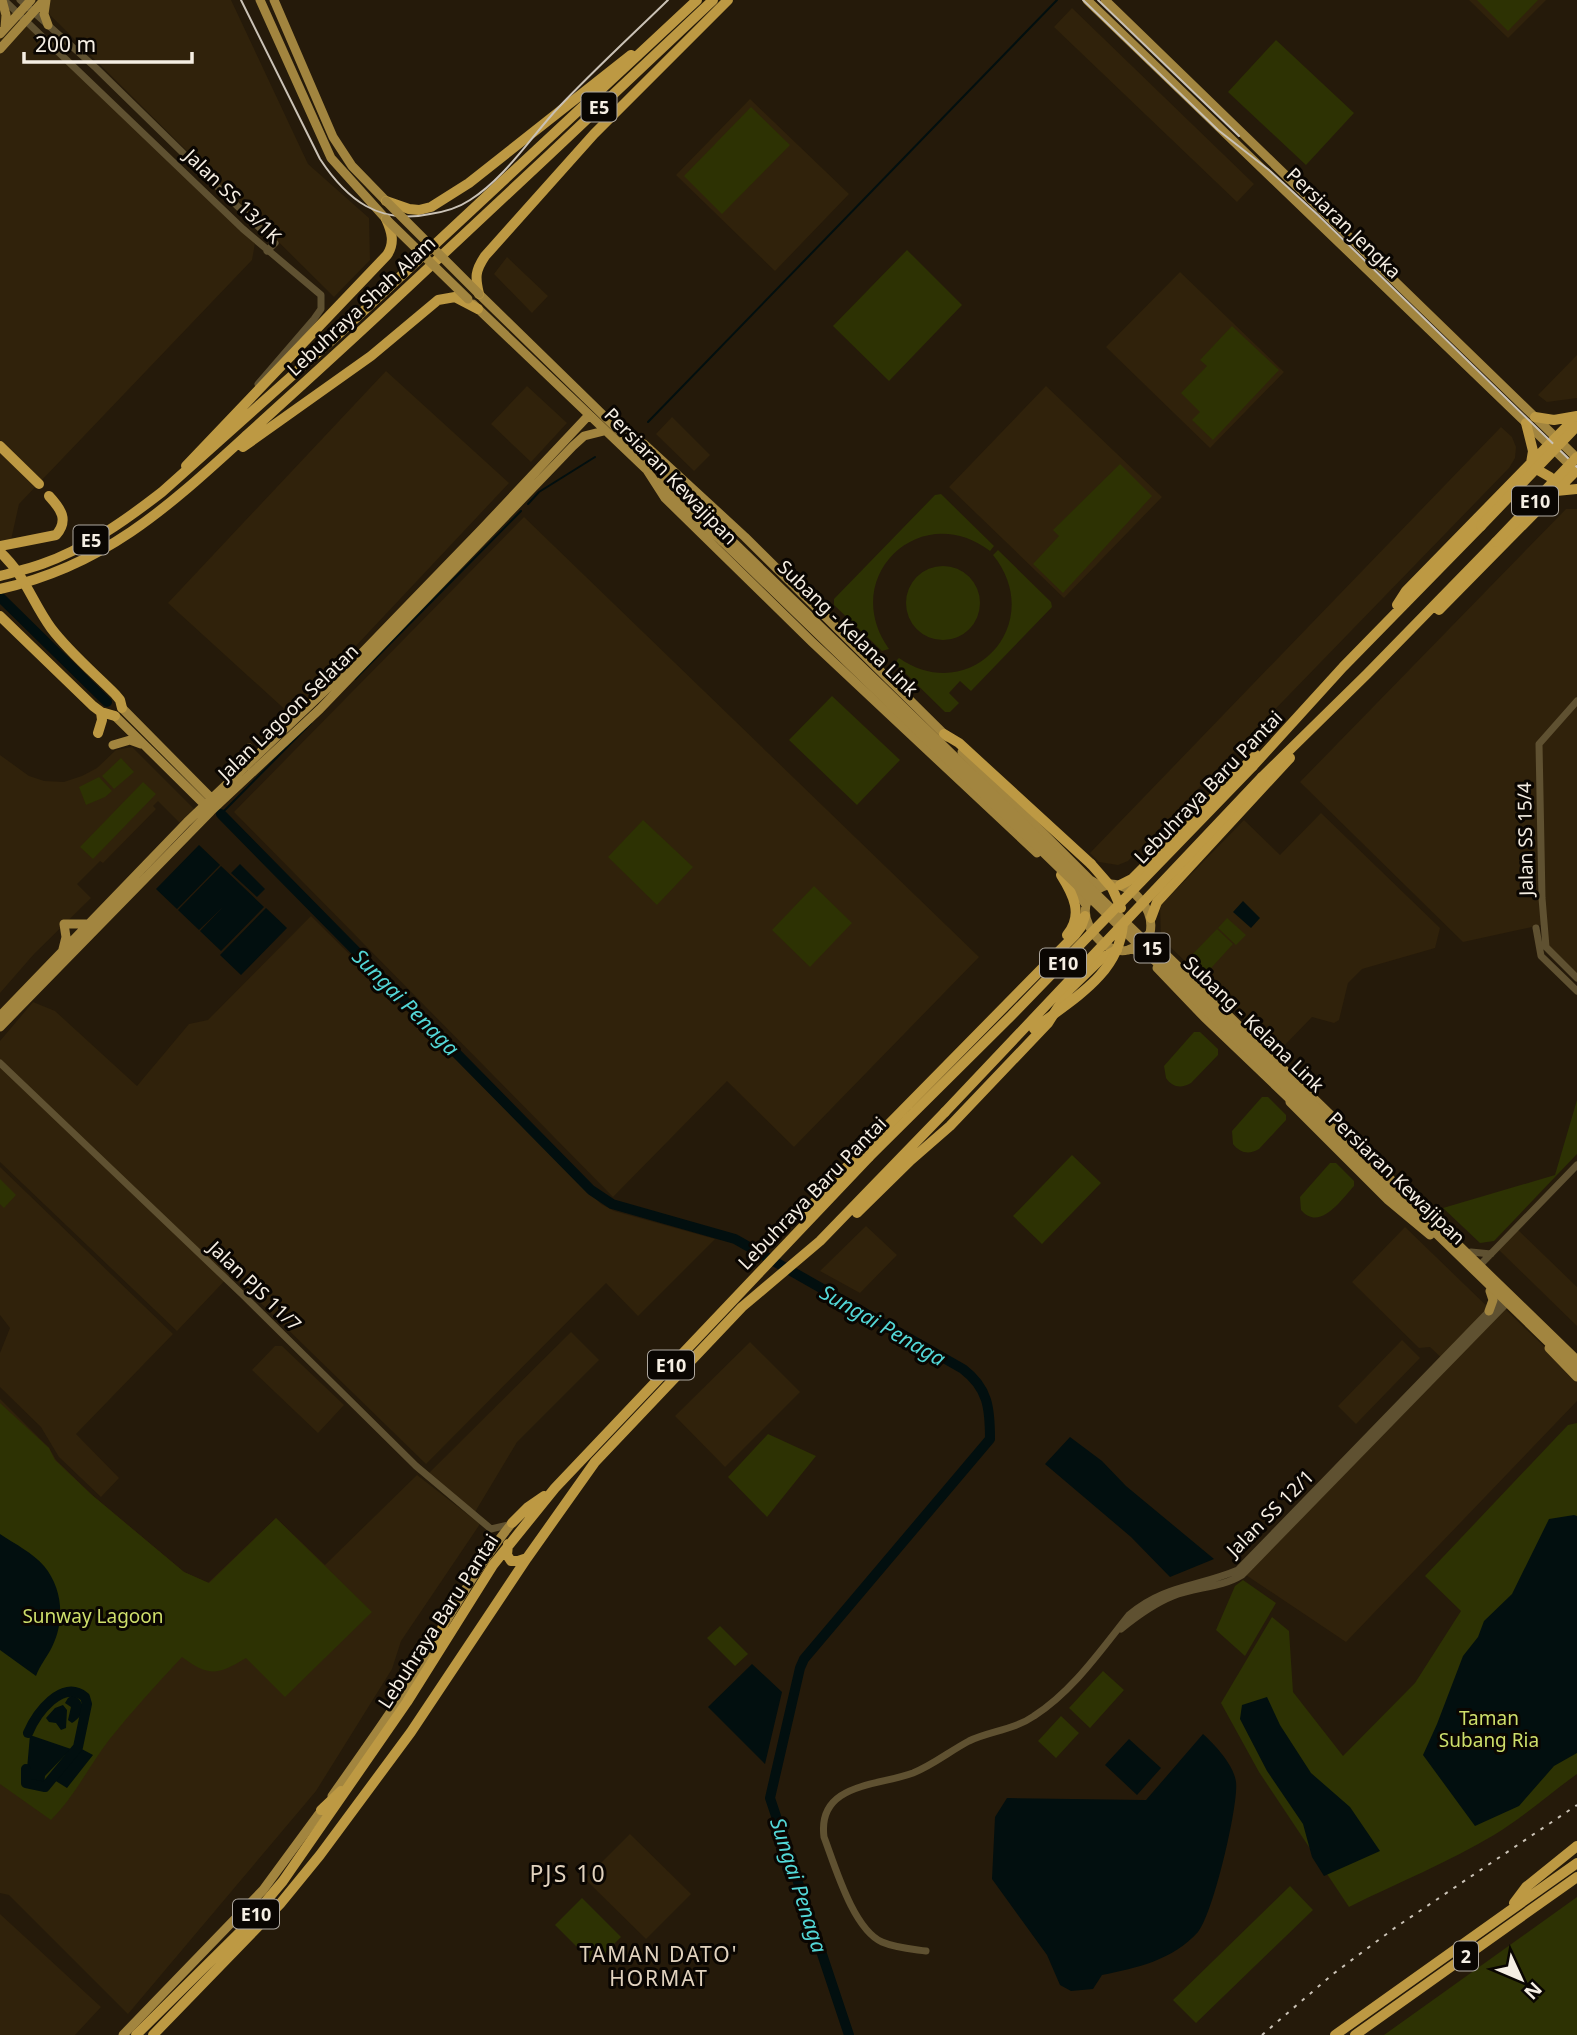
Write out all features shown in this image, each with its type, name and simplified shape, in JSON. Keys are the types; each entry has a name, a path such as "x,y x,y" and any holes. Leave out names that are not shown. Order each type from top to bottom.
{"highway":[{"name":"Lebuhraya Shah Alam","path":"0,576 42,564 76,549 132,516 173,484 352,322 697,0"},
{"name":"Lebuhraya Shah Alam","path":"3,589 47,577 84,560 129,535 177,499 438,259 713,0"},
{"path":"473,297 475,275 485,256 603,125 728,0"},
{"path":"386,201 409,209 431,207 469,183 637,50 674,24"},
{"path":"173,484 192,457 387,255 392,239 386,219"},
{"path":"177,499 256,437 370,356 438,300 455,298 478,309"},
{"path":"1530,464 1533,451 1530,420 1577,416"},
{"path":"1385,625 1406,591 1577,416"},
{"name":"Lebuhraya Baru Pantai","path":"136,2035 257,1913 299,1861 434,1661 486,1576 508,1544 555,1488 869,1157 1012,1016 1577,426"},
{"path":"0,446 39,484"},
{"name":"Lebuhraya Baru Pantai","path":"153,2035 280,1904 320,1855 411,1732 527,1558 595,1462 755,1295 820,1241 1262,777 1406,634 1577,457"},
{"path":"1530,464 1550,477 1557,486 1556,491"},
{"path":"1406,634 1420,628 1460,591 1577,471"},
{"path":"1556,491 1577,489"},
{"path":"0,546 56,535 61,529 63,516 61,508 49,496"},
{"path":"0,552 24,578 45,618 60,639 120,700 118,712 101,712"},
{"path":"0,616 101,712 102,720 98,733"},
{"path":"1119,885 1127,883 1137,875 1276,735 1290,727"},
{"path":"911,1160 1034,1029 1107,970 1119,948 1123,925 1122,910 1112,888 1091,864 959,743 944,734"},
{"path":"1151,918 1157,902 1293,755 1296,742"},
{"path":"1050,960 1056,947 1071,930 1076,915 1073,894 1062,875"},
{"path":"1137,875 1152,893 1162,897"},
{"path":"802,1228 813,1204 829,1185 1062,948 1081,927 1085,910"},
{"path":"1062,948 1076,944 1085,945 1093,953 1093,966"},
{"path":"820,1241 835,1234 950,1126 1048,1023 1064,996 1093,966 1117,950"},
{"path":"512,1523 528,1507 555,1488"},
{"path":"508,1544 507,1555 511,1561 527,1558"},
{"path":"434,1661 444,1622"},
{"path":"321,1810 355,1777"},
{"path":"1505,1914 1526,1887 1577,1846"},
{"name":"2","path":"1335,2035 1577,1863"},
{"name":"2","path":"1355,2035 1577,1877"}],"main road":[{"path":"1,33 6,21 3,0"},
{"path":"0,49 28,5 45,0 44,14 48,25"},
{"name":"Persiaran Kewajipan","path":"260,0 331,158 386,219 624,436 644,444 745,537 1090,880 1102,887"},
{"name":"Persiaran Kewajipan","path":"274,0 333,137 352,166 473,297 478,309 647,470 665,498 834,663 1062,875 1079,892 1085,910"},
{"name":"Persiaran Jengka","path":"1087,0 1378,280 1552,440 1577,457"},
{"name":"Persiaran Jengka","path":"1105,0 1385,272 1530,420"},
{"path":"1,33 22,18"},
{"path":"1378,280 1385,272"},
{"name":"Jalan Lagoon Selatan","path":"0,1027 209,800 271,743 476,536 588,416"},
{"name":"Jalan Lagoon Selatan","path":"209,800 320,709 573,446 589,433 604,431"},
{"path":"624,436 725,538"},
{"name":"Persiaran Jengka","path":"1552,440 1577,471"},
{"path":"647,470 725,538"},
{"name":"Subang - Kelana Link","path":"725,538 1478,1274"},
{"name":"Subang - Kelana Link","path":"725,538 1577,1359"},
{"path":"834,663 861,679 871,671 870,661"},
{"path":"118,712 209,800"},
{"path":"118,712 149,749"},
{"path":"113,745 130,740 137,741 209,800"},
{"path":"245,767 250,746 271,743"},
{"path":"0,1016 209,800"},
{"path":"1119,885 1142,901 1151,918 1150,933 1131,949 1117,950 1108,946 1093,931 1085,910 1102,887 1119,885"},
{"path":"63,950 66,937 64,924 89,924"},
{"name":"Persiaran Kewajipan","path":"1150,933 1158,948 1460,1241 1577,1359"},
{"name":"Persiaran Kewajipan","path":"1131,949 1143,954 1577,1377"},
{"path":"1186,998 1202,1018 1380,1192 1478,1274"},
{"path":"1460,1241 1466,1251 1512,1294 1502,1302"},
{"name":"15","path":"1478,1274 1577,1370"},
{"path":"1489,1311 1493,1300 1490,1291"},
{"path":"123,2035 264,1890 410,1681 490,1550 512,1523"}],"street":[{"name":"Jalan SS 13/1K","path":"3,0 267,251 317,291 322,302 314,319 242,404"},
{"name":"Jalan SS 13/1K","path":"28,5 155,124 275,243 267,251"},
{"path":"212,199 221,190"},
{"name":"Jalan SS 15/4","path":"1577,702 1539,744 1542,898 1546,947 1577,978"},
{"path":"1536,928 1540,954 1577,991"},
{"name":"Jalan PJS 11/7","path":"0,1063 232,1284 416,1466 491,1529"},
{"path":"1482,1264 1577,1165"},
{"path":"1471,1252 1491,1254"},
{"name":"Jalan SS 12/1","path":"1112,1636 1143,1603 1173,1589 1238,1570 1489,1311 1502,1302"},
{"name":"Jalan SS 12/1","path":"1112,1636 1147,1609 1174,1595 1232,1581 1242,1575 1502,1302"},
{"path":"490,1550 491,1529 512,1523"},
{"path":"926,1951 890,1945 880,1941 864,1927 824,1838 822,1824 829,1809 856,1787 909,1774 971,1740 1014,1727 1033,1717 1056,1701 1112,1636"}],"shaded area":[{"path":"0,0 255,243 252,260 19,504 11,540 0,541"},
{"path":"48,0 231,0 308,164 369,218 370,260 334,297 44,9"},
{"path":"1469,0 1546,0 1508,38"},
{"path":"1072,8 1254,184 1237,202 1054,27"},
{"path":"750,99 849,194 775,271 676,175"},
{"path":"507,257 548,296 532,313 494,274"},
{"path":"1180,272 1284,372 1210,448 1106,347"},
{"path":"1577,355 1577,398 1547,402 1538,395"},
{"path":"386,371 509,483 291,715 168,603"},
{"path":"527,386 567,423 531,462 491,424"},
{"path":"1046,386 1162,497 1064,598 949,487"},
{"path":"672,417 710,455 694,471 656,434"},
{"path":"1501,427 1512,437 1516,447 1515,458 1509,468 1128,861 1118,865 1099,862 1090,853"},
{"path":"1566,509 1577,509 1577,977 1547,946 1546,924 1463,942 1300,782"},
{"path":"524,517 979,957 794,1147 727,1081 613,1197 234,812"},
{"path":"132,747 195,810 181,824 158,801 153,806 156,809 103,863 100,861 77,884 91,898 34,954 0,993 0,755 29,776 44,781 64,782 97,768 116,750"},
{"path":"1321,813 1440,928 1435,948 1362,969 1348,983 1339,1020 1334,1023 1312,1017 1281,1049 1276,1049 1161,938 1160,906 1244,820 1280,855"},
{"path":"199,845 220,865 177,909 156,889"},
{"path":"240,864 265,889 257,897 231,873"},
{"path":"221,866 264,907 221,951 200,931 223,907 199,930 178,910"},
{"path":"1243,901 1260,918 1251,928 1233,912"},
{"path":"266,908 287,928 241,975 220,955"},
{"path":"311,916 601,1204 614,1211 715,1239 638,1316 606,1283 426,1464 231,1274 177,1331 0,1162 0,1041 33,1002 55,1011 137,1086 189,1024 208,1020"},
{"path":"0,1167 173,1334 76,1434 119,1478 101,1497 59,1457 41,1427 0,1387 0,1353 10,1328 0,1315"},
{"path":"866,1226 897,1255 860,1293 820,1271"},
{"path":"1405,1227 1497,1316 1505,1309 1553,1355 1577,1381 1577,1401 1346,1642 1246,1575 1450,1366 1430,1347 1419,1348 1352,1282"},
{"path":"1518,1230 1577,1287 1577,1326 1499,1250"},
{"path":"571,1332 599,1360 517,1442 475,1512 429,1473"},
{"path":"1402,1340 1420,1358 1356,1424 1338,1406"},
{"path":"750,1342 800,1392 725,1467 675,1416"},
{"path":"275,1346 282,1346 344,1405 318,1433 252,1370"},
{"path":"0,1399 92,1495 184,1572 208,1583 276,1518 325,1565 417,1475 480,1524 401,1641 392,1669 316,1791 128,2014 9,1895 0,1893"},
{"path":"1070,1437 1102,1461 1126,1486 1214,1559 1170,1577 1131,1537 1045,1464"},
{"path":"1577,1516 1577,1753 1554,1766 1519,1806 1475,1826 1423,1755 1463,1656 1478,1637 1484,1621 1512,1594 1549,1519"},
{"path":"0,1534 40,1561 50,1575 58,1595 59,1627 52,1647 36,1676 0,1650"},
{"path":"752,1664 782,1692 765,1764 708,1707"},
{"path":"73,1695 81,1702 83,1709 72,1723 68,1720 71,1707 65,1703"},
{"path":"1267,1697 1280,1725 1311,1773 1350,1807 1380,1851 1324,1876 1312,1857 1303,1824 1267,1771 1240,1719 1242,1705"},
{"path":"63,1705 67,1710 66,1728 61,1730 56,1723 49,1722 46,1718 55,1708"},
{"path":"1203,1734 1228,1762 1236,1782 1224,1859 1204,1922 1188,1942 1166,1956 1141,1966 1102,1975 1093,1989 1071,1991 1060,1985 1047,1955 992,1879 995,1817 1007,1798 1146,1800"},
{"path":"30,1735 71,1749 45,1776 44,1785 26,1780"},
{"path":"1129,1739 1161,1768 1137,1795 1105,1765"},
{"path":"78,1747 93,1755 67,1788 51,1778"},
{"path":"630,1834 691,1894 646,1939 585,1879"},
{"path":"0,1914 101,2007 75,2035 0,2035"}],"green space":[{"path":"1477,0 1538,0 1508,31"},
{"path":"1276,40 1354,113 1306,165 1228,92"},
{"path":"751,107 790,145 722,214 684,176"},
{"path":"907,250 962,305 889,381 833,326"},
{"path":"1232,326 1279,370 1213,440 1192,420 1200,412 1181,393 1207,366 1200,360"},
{"path":"1120,464 1152,496 1063,593 1033,564 1059,536 1053,530"},
{"path":"941,494 994,546 990,551 963,537 938,534 914,540 894,554 880,573 873,596 876,622 889,649 882,651 834,605 834,599 935,495"},
{"path":"998,550 1051,602 1052,607 971,691 960,681 949,693 959,703 950,712 945,712 897,665 897,660 899,658 926,671 952,673 975,665 994,651 1006,631 1012,607 1008,581 993,555"},
{"path":"943,566 957,569 969,577 977,589 980,603 977,617 969,629 957,637 943,640 929,637 917,629 909,617 906,603 909,589 917,577 929,569"},
{"path":"832,696 900,760 857,805 789,740"},
{"path":"121,758 134,772 114,789 102,776"},
{"path":"99,777 112,791 86,805 79,787"},
{"path":"143,782 156,794 93,859 80,847"},
{"path":"643,820 693,867 657,905 608,857"},
{"path":"814,886 852,923 810,967 772,930"},
{"path":"1227,918 1246,935 1236,945 1218,928"},
{"path":"1217,929 1233,944 1203,977 1186,961"},
{"path":"1194,1032 1200,1032 1218,1049 1218,1055 1191,1083 1184,1086 1174,1085 1166,1078 1164,1066"},
{"path":"1262,1097 1268,1097 1286,1115 1286,1120 1259,1149 1252,1152 1242,1151 1233,1144 1232,1131"},
{"path":"1577,1100 1577,1154 1494,1241 1480,1243 1443,1208 1555,1175"},
{"path":"1072,1155 1101,1183 1042,1244 1013,1216"},
{"path":"1330,1163 1336,1163 1354,1181 1354,1186 1330,1212 1315,1218 1308,1216 1301,1210 1300,1197"},
{"path":"0,1179 16,1195 4,1208 0,1204"},
{"name":"Sunway Lagoon","path":"0,1403 49,1448 55,1460 92,1495 184,1572 209,1583 276,1518 372,1612 285,1697 246,1658 228,1668 207,1671 182,1657 109,1740 51,1820 0,1784"},
{"name":"Taman Subang Ria","path":"1577,1423 1577,1774 1516,1821 1477,1845 1349,1907 1259,1772 1221,1703 1272,1617 1289,1631 1293,1692 1343,1756 1415,1683 1461,1611 1425,1576 1568,1425"},
{"path":"768,1434 816,1456 767,1517 728,1477"},
{"path":"1243,1580 1276,1603 1245,1656 1216,1630 1235,1586"},
{"path":"720,1626 748,1654 735,1666 707,1638"},
{"path":"1103,1671 1124,1690 1090,1728 1069,1708"},
{"path":"1061,1716 1079,1733 1056,1758 1038,1741"},
{"path":"1290,1886 1313,1910 1196,2023 1173,2000"},
{"path":"1577,1897 1577,2035 1384,2035"},
{"path":"582,1898 621,1937 594,1964 555,1925"}],"waterway":[{"path":"648,422 1057,0"},
{"path":"528,504 539,492 595,457"},
{"path":"355,679 521,511"},
{"name":"Sungai Penaga","path":"0,597 107,702"},
{"path":"221,814 311,723"},
{"name":"Sungai Penaga","path":"221,814 591,1190 612,1204 735,1239 963,1369 983,1391 988,1408 990,1439 804,1659 770,1798 849,2035"},
{"path":"26,1769 26,1783 45,1787 78,1747 87,1704 85,1697 76,1692 59,1695 43,1708 28,1733"}],"tram line":[{"path":"241,0 330,174 366,206 395,216 412,216 451,209 483,191 506,169 571,94 668,0"},
{"path":"1083,0 1218,130 1269,170 1318,215 1577,467"},
{"path":"1098,0 1239,136"}],"railway":[{"path":"1262,2035 1333,1974 1396,1927 1577,1805"}],"district":[{"name":"PJS 10","path":"568,1873"},
{"name":"TAMAN DATO' HORMAT","path":"659,1966"}]}
